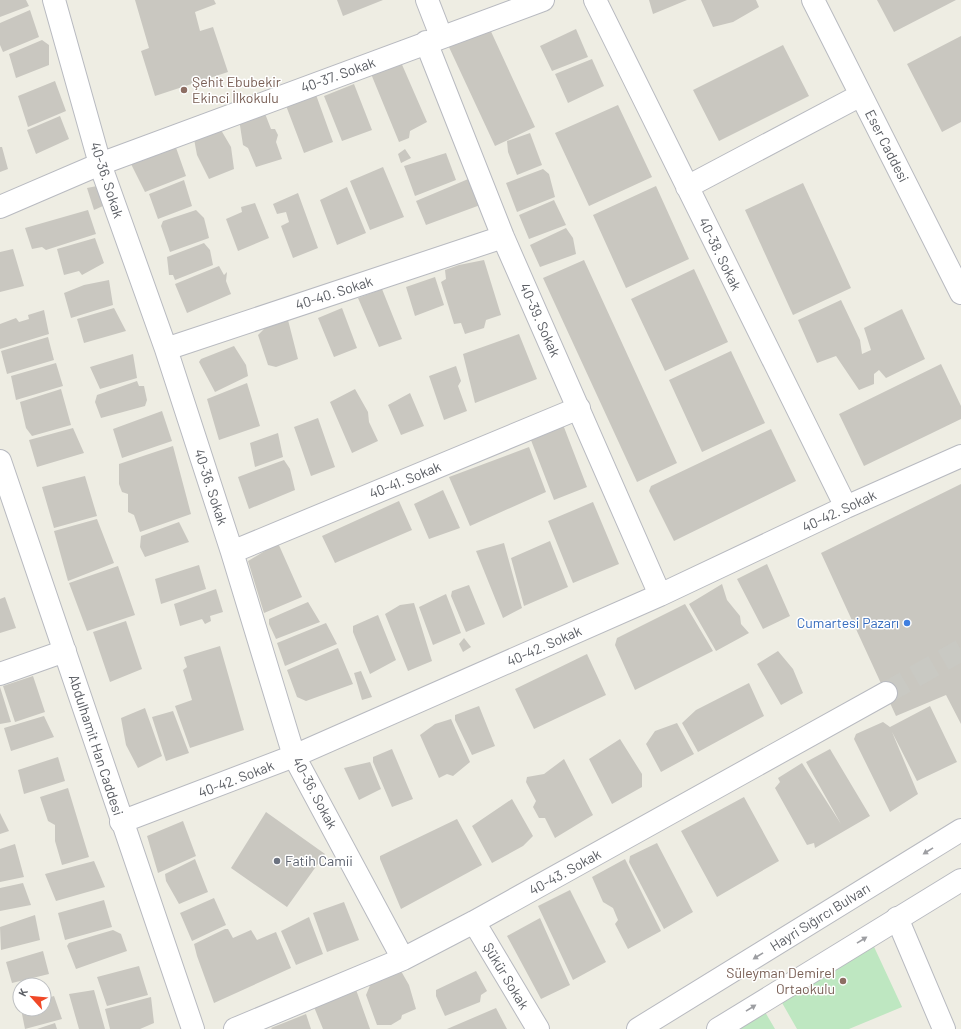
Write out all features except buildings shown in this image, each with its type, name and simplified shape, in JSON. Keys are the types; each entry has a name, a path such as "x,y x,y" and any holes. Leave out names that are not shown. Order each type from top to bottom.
{"street":[{"name":"40-36. Sokak","path":"54,0 100,164 166,349 232,552 294,756 403,958"},
{"name":"40-39. Sokak","path":"427,0 433,39 503,237 660,595"},
{"name":"40-37. Sokak","path":"0,207 100,164 433,39 543,0"},
{"name":"40-38. Sokak","path":"595,0 846,507"},
{"name":"Eser Caddesi","path":"813,0 961,293"},
{"path":"687,187 861,95"},
{"name":"40-40. Sokak","path":"166,349 503,237"},
{"name":"40-41. Sokak","path":"232,552 579,408"},
{"name":"40-42. Sokak","path":"121,822 294,756 660,595 846,507 961,456"},
{"name":"Abdulhamit Han Caddesi","path":"0,461 65,651 121,822 193,1029"},
{"path":"0,674 65,651"},
{"name":"40-43. Sokak","path":"235,1029 403,958 474,922 886,694"},
{"name":"Hayri Sığırcı Bulvarı","path":"638,1029 961,830"},
{"path":"718,1029 961,880"},
{"path":"897,918 944,1029"},
{"name":"Şükür Sokak","path":"474,922 538,1029"}],"green space":[{"name":"Süleyman Demirel Ortaokulu","path":"869,936 902,1007 849,1029 797,1029 777,994"},
{"path":"761,1005 775,1029 723,1029"}],"tunnel":[{"path":"886,693 961,650"}],"place":[{"name":"Şehit Ebubekir Ekinci İlkokulu","path":"184,90"},
{"name":"Cumartesi Pazarı","path":"907,623"},
{"name":"Fatih Camii","path":"277,861"},
{"name":"Süleyman Demirel Ortaokulu","path":"843,981"}]}
